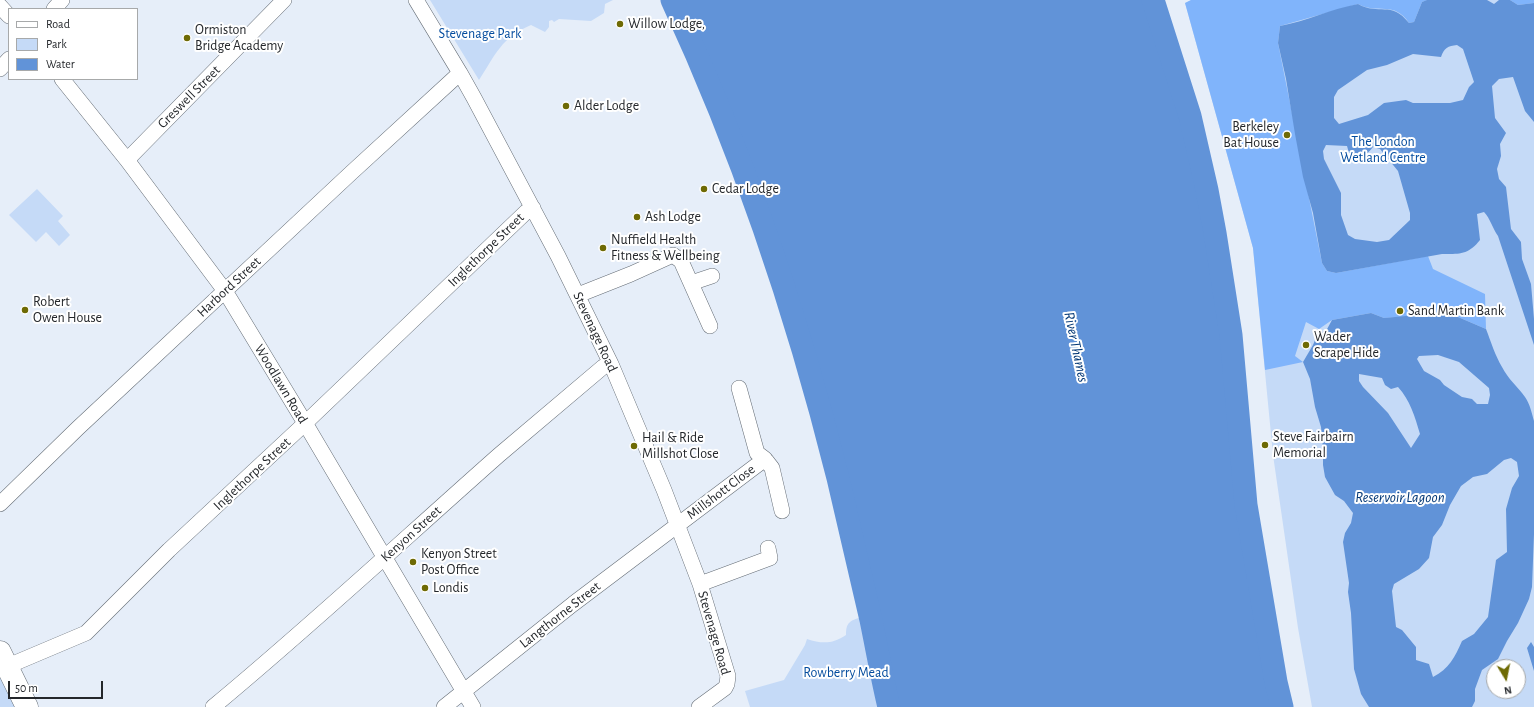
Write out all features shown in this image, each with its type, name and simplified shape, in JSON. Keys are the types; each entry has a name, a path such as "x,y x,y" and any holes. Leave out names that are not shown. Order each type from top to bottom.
{"main road":[{"path":"4,659 27,707"}],"street":[{"path":"55,8 62,0"},
{"name":"Greswell Street","path":"127,160 284,0"},
{"name":"Stevenage Road","path":"416,0 460,73 578,294 611,364 677,525 700,584 728,676 725,688 699,707"},
{"path":"0,6 8,15"},
{"path":"0,69 8,60"},
{"name":"Harbord Street","path":"0,504 78,428 413,115 460,73"},
{"name":"Woodlawn Road","path":"63,80 127,160 225,291 473,707"},
{"name":"Inglethorpe Street","path":"4,659 86,633 169,550 305,423 526,212 533,208"},
{"path":"578,294 630,274 673,255 681,261 710,326"},
{"path":"691,284 712,276"},
{"name":"Kenyon Street","path":"213,707 249,678 500,455 603,367 611,364"},
{"name":"Millshott Close","path":"739,388 757,453 765,459 772,468 782,511"},
{"name":"Millshott Close","path":"677,525 765,459"},
{"name":"Langthorne Street","path":"444,707 573,604 677,525"},
{"path":"700,584 773,557"}],"green space":[{"name":"Stevenage Park","path":"430,0 613,0 605,4 604,13 591,21 559,19 554,22 552,20 549,21 549,27 545,32 531,25 521,30 506,41 500,48 479,80"},
{"name":"The London Wetland Centre","path":"1191,0 1534,0 1534,707 1312,707 1298,628 1273,455 1253,248 1185,3"},
{"path":"37,189 63,216 58,221 70,235 59,246 46,232 36,242 9,215"},
{"name":"Rowberry Mead","path":"861,617 862,625 871,622 889,707 750,707 745,691 784,680 807,639 818,642 832,642 837,640 846,635 849,623"},
{"path":"0,674 15,707 0,707"}],"shaded area":[{"path":"1191,0 1428,0 1422,2 1414,22 1409,23 1398,12 1392,10 1365,7 1358,4 1280,26 1278,43 1322,263 1327,271 1336,273 1428,256 1433,269 1485,294 1486,329 1451,314 1384,318 1371,313 1332,320 1319,329 1306,322 1295,356 1303,362 1265,370 1253,248 1185,3"},
{"path":"1510,0 1534,0 1534,3 1518,5"}],"water":[{"name":"River Thames","path":"672,0 1153,0 1190,116 1215,233 1231,335 1246,505 1276,682 1282,707 889,707 871,620 838,478 805,356 766,235 722,117"},
{"path":"1427,0 1487,0 1494,4 1499,0 1510,0 1518,5 1534,3 1534,122 1525,111 1513,77 1499,79 1492,86 1495,118 1506,133 1500,144 1501,156 1497,169 1499,179 1506,187 1511,229 1521,242 1522,259 1531,284 1534,319 1534,345 1498,236 1484,212 1477,214 1480,240 1472,249 1463,253 1442,254 1336,273 1327,271 1322,263 1313,213 1303,177 1286,79 1278,43 1280,26 1358,4 1372,9 1390,10 1396,12 1403,16 1409,23 1414,22 1422,2","holes":["1457,45 1463,49 1474,82 1469,87 1463,100 1450,103 1413,103 1406,100 1384,103 1368,115 1339,124 1334,118 1334,97 1338,90 1367,70 1387,65 1413,54 1441,57 1447,48","1326,145 1347,146 1349,153 1359,155 1367,153 1373,147 1380,149 1398,171 1410,213 1410,220 1389,240 1377,242 1355,239 1348,235 1341,215 1341,193 1324,159 1323,151"]},
{"name":"Reservoir Lagoon","path":"1371,313 1384,318 1406,316 1425,317 1451,314 1486,329 1504,371 1525,397 1530,406 1534,421 1534,534 1532,587 1529,599 1518,623 1498,659 1486,659 1486,667 1482,670 1475,689 1475,701 1472,707 1369,707 1361,694 1354,669 1351,613 1348,592 1349,583 1343,542 1345,533 1351,523 1353,513 1344,501 1335,495 1325,477 1321,427 1315,407 1310,379 1303,362 1318,333 1326,331 1332,320","holes":["1438,355 1459,362 1489,388 1490,395 1488,404 1477,404 1472,399 1462,397 1444,385 1440,380 1424,371 1417,359 1419,356","1359,374 1382,378 1385,385 1391,389 1398,387 1406,397 1412,409 1420,434 1411,448 1388,413 1363,387 1359,381","1511,458 1517,462 1519,476 1512,488 1506,509 1507,552 1496,560 1488,617 1474,634 1462,641 1454,657 1447,666 1439,674 1433,677 1429,664 1416,660 1416,647 1402,630 1396,627 1392,591 1394,584 1419,569 1429,558 1433,537 1442,525 1450,505 1461,486 1473,477 1487,474 1504,460"]},
{"path":"1531,642 1534,647 1534,671 1527,648"}],"waterway":[{"path":"672,0 698,58 745,175 805,356 838,478 871,620 889,707"},
{"path":"1153,0 1190,116 1215,233 1231,335 1246,505 1276,682 1282,707"}],"place":[{"name":"Willow Lodge,","path":"620,24"},
{"name":"Ormiston Bridge Academy","path":"187,38"},
{"name":"Alder Lodge","path":"566,106"},
{"name":"Berkeley Bat House","path":"1287,135"},
{"name":"Cedar Lodge","path":"704,189"},
{"name":"Ash Lodge","path":"637,217"},
{"name":"Nuffield Health Fitness & Wellbeing","path":"603,248"},
{"name":"Robert Owen House","path":"25,310"},
{"name":"Sand Martin Bank","path":"1400,311"},
{"name":"Wader Scrape Hide","path":"1306,345"},
{"name":"Steve Fairbairn Memorial","path":"1265,445"},
{"name":"Hail & Ride Millshot Close","path":"634,446"},
{"name":"Kenyon Street Post Office","path":"413,562"},
{"name":"Londis","path":"425,588"}]}
